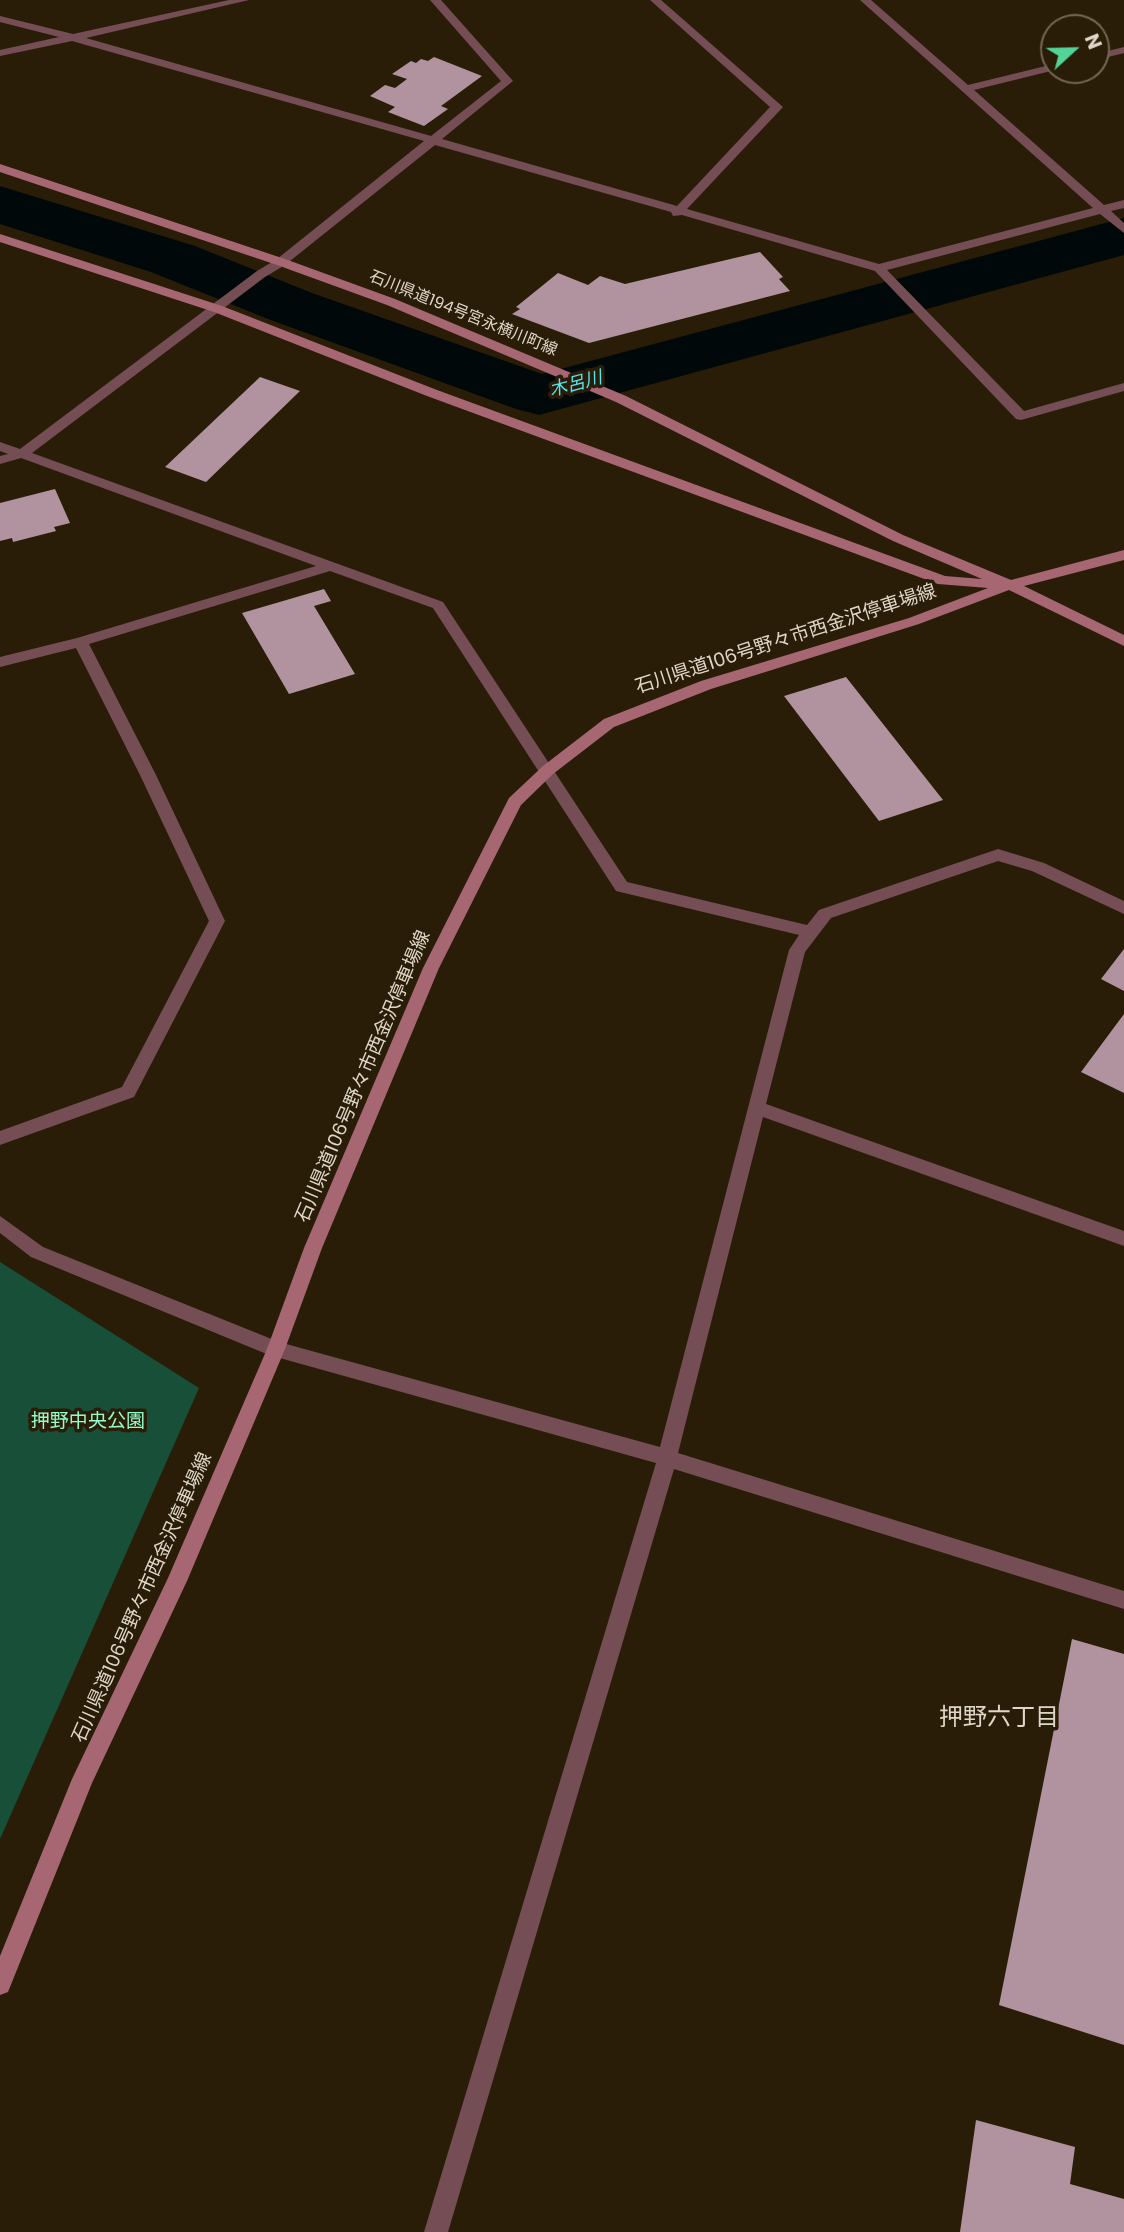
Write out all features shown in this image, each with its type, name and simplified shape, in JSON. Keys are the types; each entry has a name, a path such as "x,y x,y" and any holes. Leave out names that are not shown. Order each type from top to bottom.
{"main road":[{"name":"石川県道194号宮永横川町線","path":"0,168 281,262 391,302 621,398 898,538 1010,585 1124,641"},
{"name":"石川県道194号宮永横川町線","path":"0,238 222,305 445,397 943,581 1010,585"},
{"name":"石川県道106号野々市西金沢停車場線","path":"0,1984 83,1779 177,1581 276,1349 313,1248 431,968 515,802 548,769 609,723 706,685 914,621 1010,585 1124,555"}],"street":[{"path":"0,53 244,0"},
{"path":"0,460 22,454 261,274 281,262 508,81 435,0"},
{"path":"655,0 777,107 677,212"},
{"path":"865,0 968,88 1124,229"},
{"path":"0,19 72,37 883,272 1021,416 1124,387"},
{"path":"968,88 1040,70"},
{"path":"883,272 1106,213 1124,204"},
{"path":"0,446 327,567 438,605 548,769 622,887 811,932"},
{"path":"0,662 80,642 327,567"},
{"path":"0,1138 128,1092 217,921 148,775 80,642"},
{"path":"436,2232 667,1458 797,950 825,914 998,855 1038,867 1124,908"},
{"path":"757,1108 1124,1239"},
{"path":"0,1223 37,1252 276,1349 667,1458 1124,1600"}],"green space":[{"name":"押野中央公園","path":"0,1262 199,1388 0,1839"}],"building":[{"path":"434,57 482,76 441,106 448,109 424,126 388,112 395,107 370,96 385,85 395,88 407,79 392,74 411,61 428,61"},
{"path":"760,252 783,277 779,279 790,291 589,343 512,314 520,309 516,307 558,273 588,285 600,276 625,284"},
{"path":"260,377 300,391 206,482 165,467"},
{"path":"55,489 70,523 54,527 56,531 13,542 12,538 0,541 0,503"},
{"path":"324,589 331,601 314,606 355,674 289,694 242,613"},
{"path":"846,677 943,800 879,821 784,696"},
{"path":"1124,949 1124,991 1101,979"},
{"path":"1124,1014 1124,1093 1081,1072"},
{"path":"1072,1639 1124,1654 1124,2045 999,2005"},
{"path":"976,2120 1075,2147 1070,2184 1124,2199 1124,2232 960,2232"}],"waterway":[{"name":"木呂川","path":"0,204 173,259 290,306 539,395 1124,236"}],"district":[{"name":"押野六丁目","path":"999,1719"}]}
